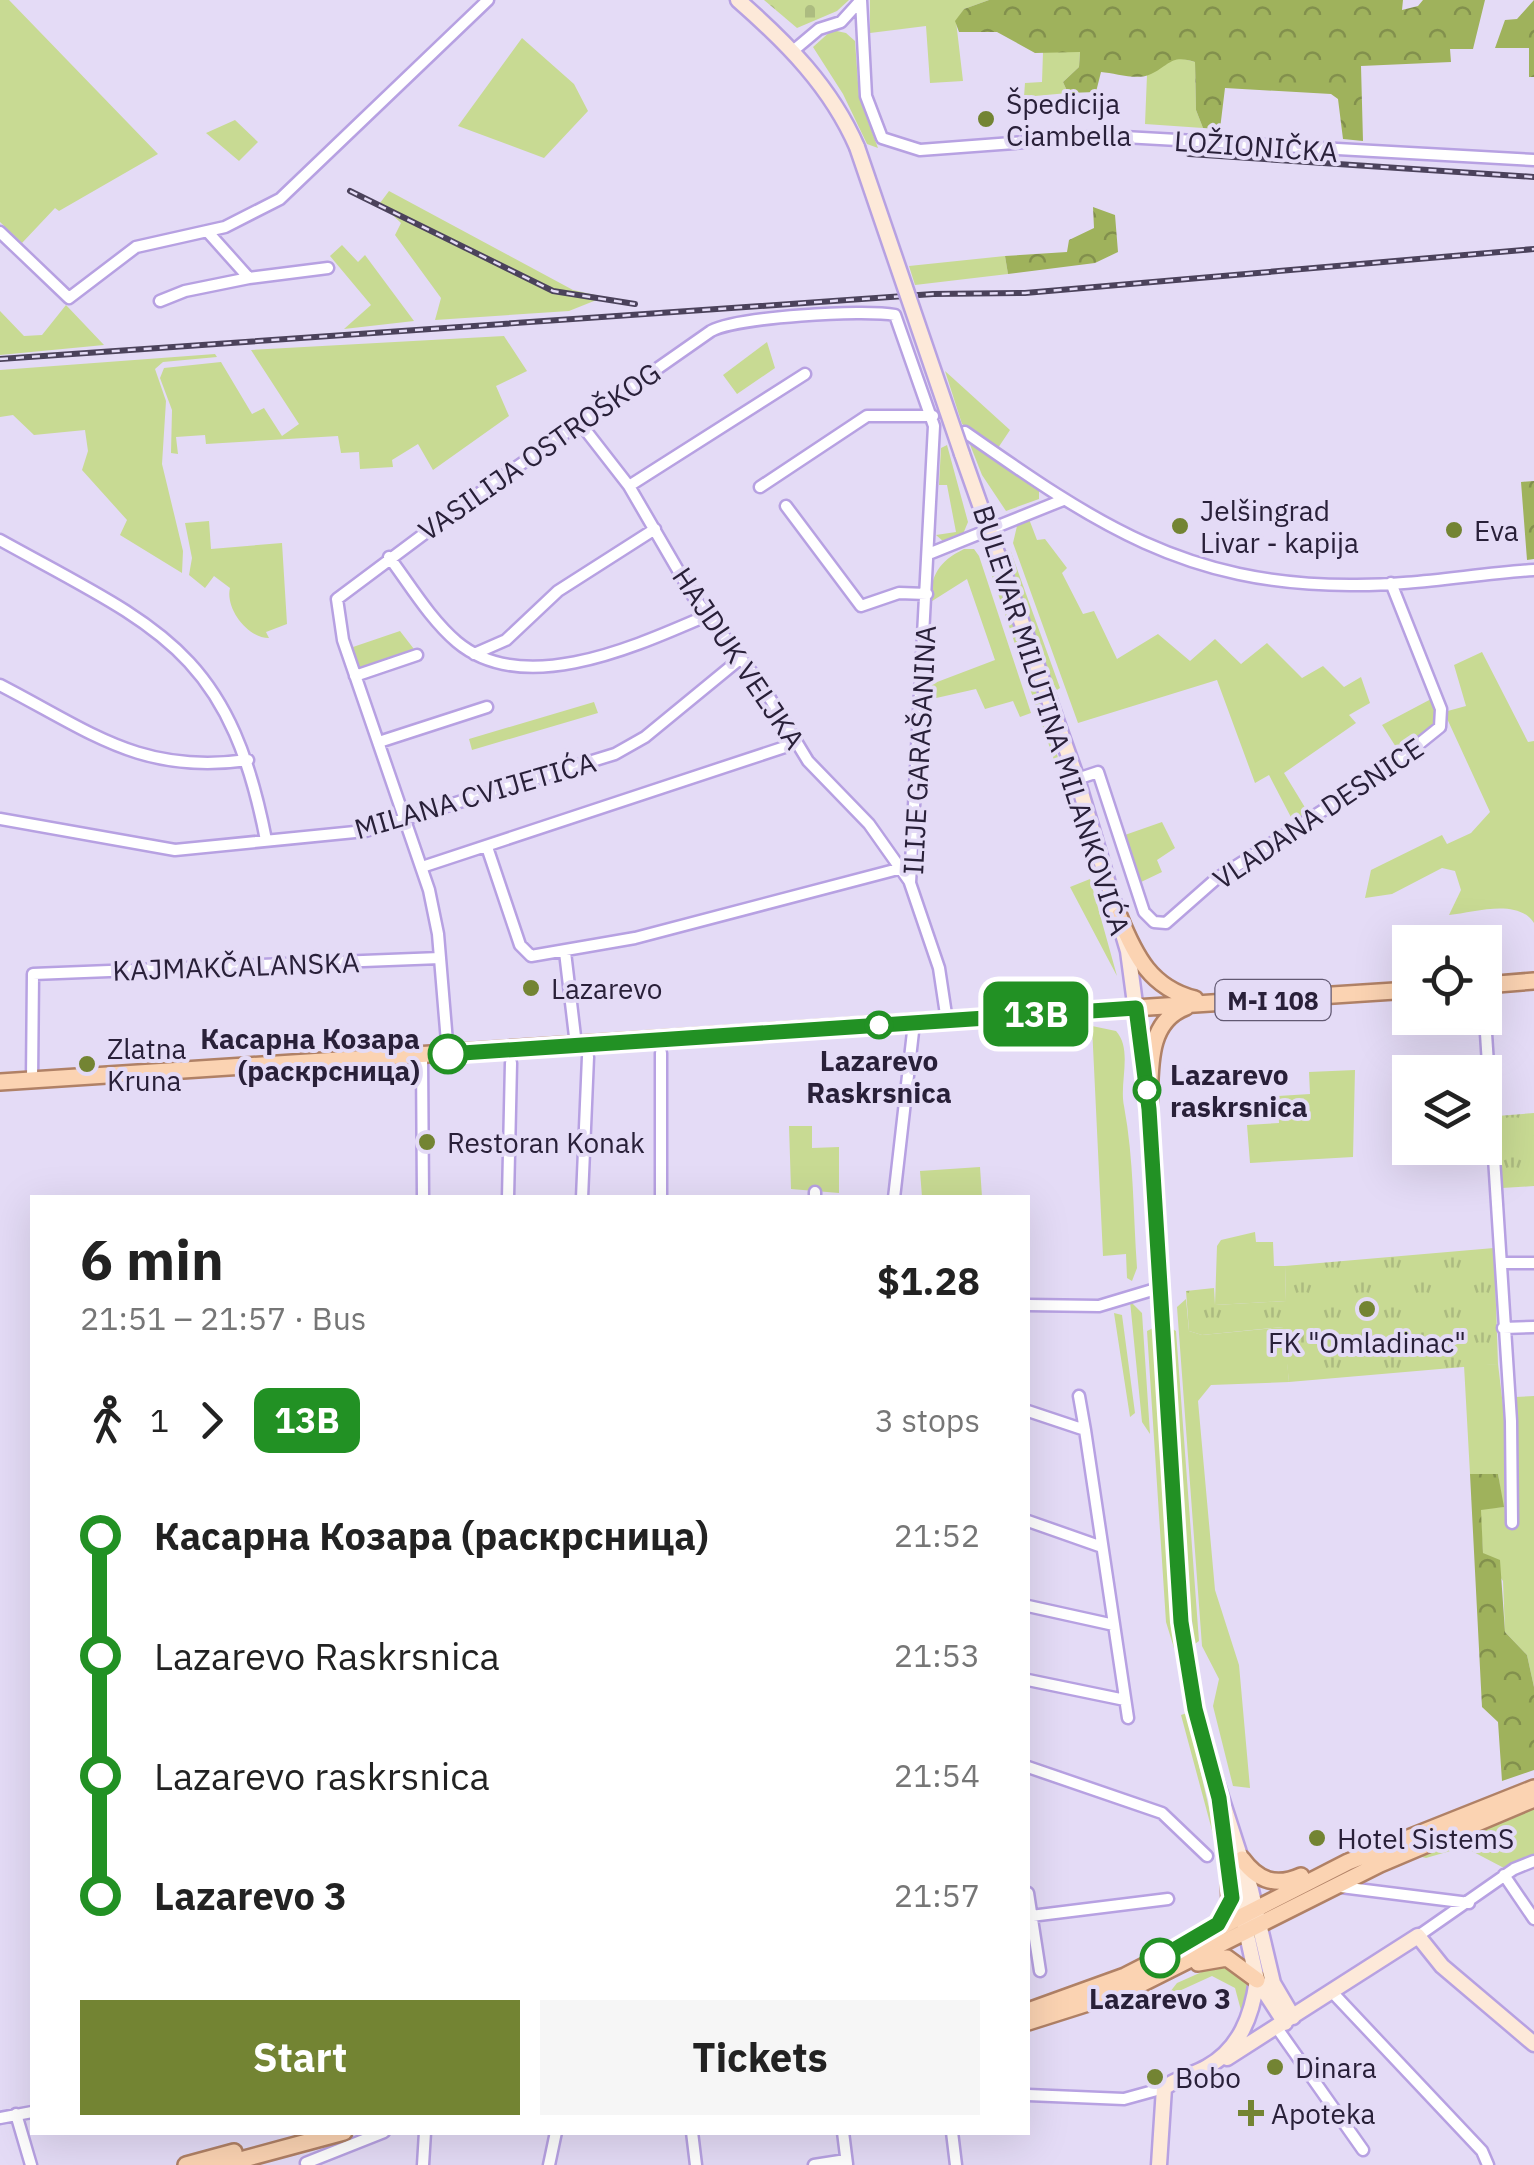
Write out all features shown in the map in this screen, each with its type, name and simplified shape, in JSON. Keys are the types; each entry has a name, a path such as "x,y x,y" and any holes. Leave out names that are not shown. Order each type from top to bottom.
{"main road":[{"path":"1119,916 1138,960 1152,976 1172,992 1204,1002"},
{"path":"1502,984 1534,982"},
{"name":"M-I 108","path":"0,1082 448,1054 582,1051 914,1023 1392,991"},
{"path":"1149,1109 1153,1047 1161,1026 1179,1009 1204,1002"},
{"path":"1206,1933 1230,1906 1236,1864 1258,1877 1279,1882 1348,1862 1534,1788"},
{"path":"1030,2011 1125,1976 1206,1933 1336,1887 1534,1799"},
{"path":"1030,2021 1101,2000 1170,1971 1348,1862"},
{"path":"1170,1971 1227,1958 1257,1980"},
{"path":"186,2165 294,2135"},
{"path":"222,2165 333,2135"}],"street":[{"path":"0,232 69,298 136,247 240,222 288,193 488,0"},
{"name":"BULEVAR MILUTINA MILANKOVIĆA","path":"738,0 794,50 832,99 858,147 1077,779 1119,916 1149,1109 1181,1622 1195,1709 1250,1920"},
{"path":"794,50 819,30 841,22 861,0"},
{"name":"LOŽIONIČKA","path":"861,0 866,96 882,138 920,150 1106,136 1534,160"},
{"path":"841,22 856,33 864,46"},
{"path":"207,231 249,278"},
{"path":"160,301 185,291 249,278 328,268"},
{"name":"VASILIJA OSTROŠKOG","path":"448,1054 434,911 355,676 336,603 389,557 720,326 849,314 888,313 899,320"},
{"name":"ILIJE GARAŠANINA","path":"899,320 932,416 931,554 910,883 938,968 946,1021"},
{"path":"629,486 805,374"},
{"path":"760,486 867,416 932,416"},
{"name":"HAJDUK VELJKA","path":"580,423 629,486 706,616 797,743 902,868 910,883"},
{"path":"966,432 1063,500 1154,549 1229,571 1274,581 1391,583 1534,570"},
{"path":"931,554 1063,500"},
{"name":"ILIJE GARAŠANINA","path":"786,506 861,606 899,593 927,594"},
{"path":"474,654 506,640 558,591 655,529"},
{"path":"0,540 146,622 182,652 221,706 248,760 266,840"},
{"path":"389,557 443,629 474,654 512,668 562,666 706,616"},
{"name":"VLADANA DESNICE","path":"1077,779 1098,772 1144,912 1154,922 1166,923 1216,878 1389,768 1440,727 1441,709 1391,583"},
{"path":"506,640 512,668"},
{"path":"355,676 417,655"},
{"name":"MILANA CVIJETIĆA","path":"0,819 151,848 183,849 365,831 615,754 645,737 740,659"},
{"path":"0,685 114,744 153,759 194,765 248,760"},
{"path":"379,742 487,707"},
{"path":"422,868 797,743"},
{"path":"487,847 523,951 532,956 565,952 902,868"},
{"path":"565,952 582,1051 582,1195"},
{"name":"KAJMAKČALANSKA","path":"32,1080 33,974 440,958"},
{"path":"894,1195 914,1023"},
{"path":"1486,1035 1511,1421 1512,1523"},
{"path":"661,1053 661,1195"},
{"path":"422,1057 423,1195"},
{"path":"508,1195 512,1063"},
{"path":"1501,1263 1534,1263"},
{"path":"1030,1304 1099,1306 1159,1288"},
{"path":"1503,1328 1534,1327"},
{"path":"1079,1396 1128,1718"},
{"path":"1030,1412 1084,1430"},
{"path":"1030,1522 1102,1547"},
{"path":"1030,1606 1114,1626"},
{"path":"1030,1680 1125,1700"},
{"path":"1030,1768 1162,1813 1207,1856"},
{"path":"1030,2095 1124,2099 1164,2088 1285,2023 1504,1876 1534,1861"},
{"path":"1504,1876 1534,1919"},
{"path":"1336,1887 1469,1903"},
{"path":"1031,1916 1168,1899"},
{"path":"1030,1908 1040,1970"},
{"path":"1208,2066 1242,2033 1257,1980 1250,1920"},
{"path":"1250,1920 1285,2023"},
{"path":"1418,1936 1442,1966 1534,2044"},
{"path":"1257,1980 1363,2150"},
{"path":"1333,1993 1482,2151 1488,2165"},
{"path":"1160,2165 1164,2088"},
{"path":"0,2118 30,2112"},
{"path":"16,2114 31,2165"},
{"path":"306,2163 376,2135"},
{"path":"423,2165 424,2135"},
{"path":"549,2165 555,2135"},
{"path":"692,2135 696,2165"},
{"path":"814,2165 846,2163 842,2135"},
{"path":"952,2135 956,2165"}],"green space":[{"path":"0,0 9,0 158,154 59,211 55,208 22,243 0,222"},
{"path":"764,0 849,0 837,11 797,28"},
{"path":"870,0 989,0 964,9 956,21 963,81 930,83 926,26 870,33"},
{"path":"989,0 1403,0 1402,10 1418,6 1423,0 1485,0 1473,49 1450,49 1451,62 1361,66 1363,141 1343,139 1338,99 1331,94 1225,88 1220,129 1203,128 1196,110 1195,62 1181,59 1146,76 1101,72 1096,92 1068,93 1063,82 1079,67 1080,52 1035,53 997,32 959,32 955,21 964,9"},
{"path":"1534,0 1534,77 1529,77 1529,48 1495,48 1505,20 1517,19"},
{"path":"832,30 846,33 855,41 859,97 878,148 867,144 843,94 813,47"},
{"path":"522,38 574,84 588,111 544,158 458,126"},
{"path":"1043,52 1080,52 1079,67 1063,82 1068,93 1024,97 1025,83 1042,82"},
{"path":"1165,60 1195,62 1196,110 1203,128 1145,124 1147,75"},
{"path":"235,120 258,142 239,161 206,133"},
{"path":"389,191 573,290 604,297 569,311 435,320 441,298 395,235 401,223 380,203"},
{"path":"1093,207 1115,215 1118,252 1095,263 1008,274 1005,256 1067,252 1069,240 1094,228"},
{"path":"342,245 358,262 365,255 414,321 344,329 371,305 330,256"},
{"path":"1005,256 1008,274 915,285 909,266"},
{"path":"66,305 104,345 0,355 0,311 24,336 42,335"},
{"path":"504,336 527,371 496,386 509,416 433,470 418,444 392,460 393,467 360,469 359,452 341,453 338,436 206,444 205,435 176,437 178,454 171,453 172,410 160,378 164,368 221,362 252,414 264,408 282,436 299,424 251,350"},
{"path":"767,342 775,368 737,394 723,375"},
{"path":"215,354 217,357 163,362 155,369 166,401 162,464 183,551 182,573 120,535 127,520 82,470 88,451 85,430 34,435 13,415 0,417 0,370"},
{"path":"945,371 1010,430 998,448 962,424"},
{"path":"967,437 1039,491 1039,499 1006,511 982,475"},
{"path":"947,445 968,522 963,534 944,542 936,535 956,532 947,485 939,485 941,448"},
{"path":"1534,481 1534,559 1527,560 1521,482"},
{"path":"1029,519 1037,540 1045,539 1067,568 1062,573 1083,614 1094,611 1117,659 1158,634 1190,661 1215,639 1241,664 1267,643 1302,678 1323,666 1344,687 1361,677 1370,703 1349,715 1356,723 1284,773 1309,814 1294,823 1269,775 1255,783 1217,680 1078,723 1013,543 1017,526"},
{"path":"209,521 211,549 282,543 287,624 266,632 269,638 253,633 239,620 231,604 230,588 214,576 205,588 189,575 192,558 185,523"},
{"path":"964,549 974,549 979,556 1031,713 1020,717 1013,701 985,709 976,689 923,701 924,687 995,660 967,579 929,603 938,570"},
{"path":"1004,550 1011,552 1060,688 1057,690 1047,674"},
{"path":"991,559 1059,761 1054,760 987,561"},
{"path":"400,631 417,653 361,674 353,647"},
{"path":"1482,652 1528,742 1534,741 1534,923 1527,915 1507,909 1449,915 1461,890 1455,871 1442,868 1392,894 1365,898 1371,870 1442,835 1447,844 1471,833 1490,812 1444,712 1466,706 1454,665"},
{"path":"1433,698 1436,725 1401,755 1382,725"},
{"path":"594,702 598,713 472,750 469,739"},
{"path":"1162,822 1175,848 1157,860 1162,872 1139,883 1122,836"},
{"path":"1090,879 1117,976 1070,887"},
{"path":"1092,1026 1116,1031 1124,1047 1123,1097 1137,1268 1132,1281 1127,1278 1126,1254 1103,1256"},
{"path":"1355,1070 1353,1157 1250,1163 1247,1125 1279,1123 1278,1096 1310,1094 1309,1072"},
{"path":"1534,1113 1534,1186 1502,1188 1502,1116"},
{"path":"789,1126 812,1126 812,1148 839,1147 839,1193 791,1189"},
{"path":"980,1167 982,1195 922,1195 920,1171"},
{"path":"1255,1232 1256,1242 1273,1242 1274,1266 1285,1266 1286,1301 1215,1305 1217,1246 1221,1240"},
{"path":"1494,1248 1498,1364 1289,1382 1283,1327 1202,1335 1189,1331 1186,1291 1214,1288 1215,1305 1286,1301 1285,1266"},
{"path":"1186,1299 1189,1331 1202,1335 1284,1327 1289,1382 1211,1385 1198,1401 1215,1590 1239,1665 1250,1788 1233,1786 1213,1706 1219,1679 1202,1646 1177,1307"},
{"path":"1130,1301 1142,1313 1150,1434 1142,1422"},
{"path":"1114,1313 1122,1315 1135,1413 1130,1417"},
{"path":"1169,1327 1176,1331 1199,1641 1192,1646"},
{"path":"1153,1328 1177,1648 1166,1622 1147,1331"},
{"path":"1498,1364 1508,1448 1517,1448 1515,1397 1534,1396 1534,1687 1527,1655 1505,1632 1503,1581 1483,1553 1480,1509 1503,1507 1498,1474 1470,1474 1464,1365"},
{"path":"1470,1474 1498,1474 1504,1507 1481,1510 1483,1553 1500,1560 1505,1632 1527,1655 1534,1687 1534,1770 1502,1781 1498,1722 1482,1707"},
{"path":"1187,1713 1227,1886 1181,1715"},
{"path":"1534,1808 1534,1855 1504,1868 1464,1847 1426,1858 1418,1856"},
{"path":"1222,1963 1246,1979 1249,1992 1243,2018 1235,1988 1212,1976 1166,1997 1177,1983"}],"railway":[{"path":"1189,154 1534,177"},
{"path":"350,191 553,291 635,304"},
{"path":"0,359 933,294 1025,293 1534,249"}],"bus line":[{"name":"13B","path":"448,1054 1136,1008 1149,1109 1181,1622 1195,1709 1219,1798 1232,1898 1218,1924 1160,1958"}],"place":[{"name":"Špedicija Ciambella","path":"986,119"},
{"name":"Jelšingrad Livar - kapija","path":"1180,526"},
{"name":"Eva","path":"1454,530"},
{"name":"Lazarevo","path":"531,988"},
{"name":"Lazarevo Raskrsnica","path":"879,1025"},
{"name":"Касарна Козара (раскрсница)","path":"448,1054"},
{"name":"Zlatna Kruna","path":"87,1064"},
{"name":"Lazarevo raskrsnica","path":"1147,1090"},
{"name":"Restoran Konak","path":"427,1142"},
{"name":"FK \"Omladinac\"","path":"1367,1309"},
{"name":"Hotel SistemS","path":"1317,1838"},
{"name":"Lazarevo 3","path":"1160,1958"},
{"name":"Dinara","path":"1275,2067"},
{"name":"Bobo","path":"1155,2077"},
{"name":"Apoteka","path":"1251,2113"}]}
